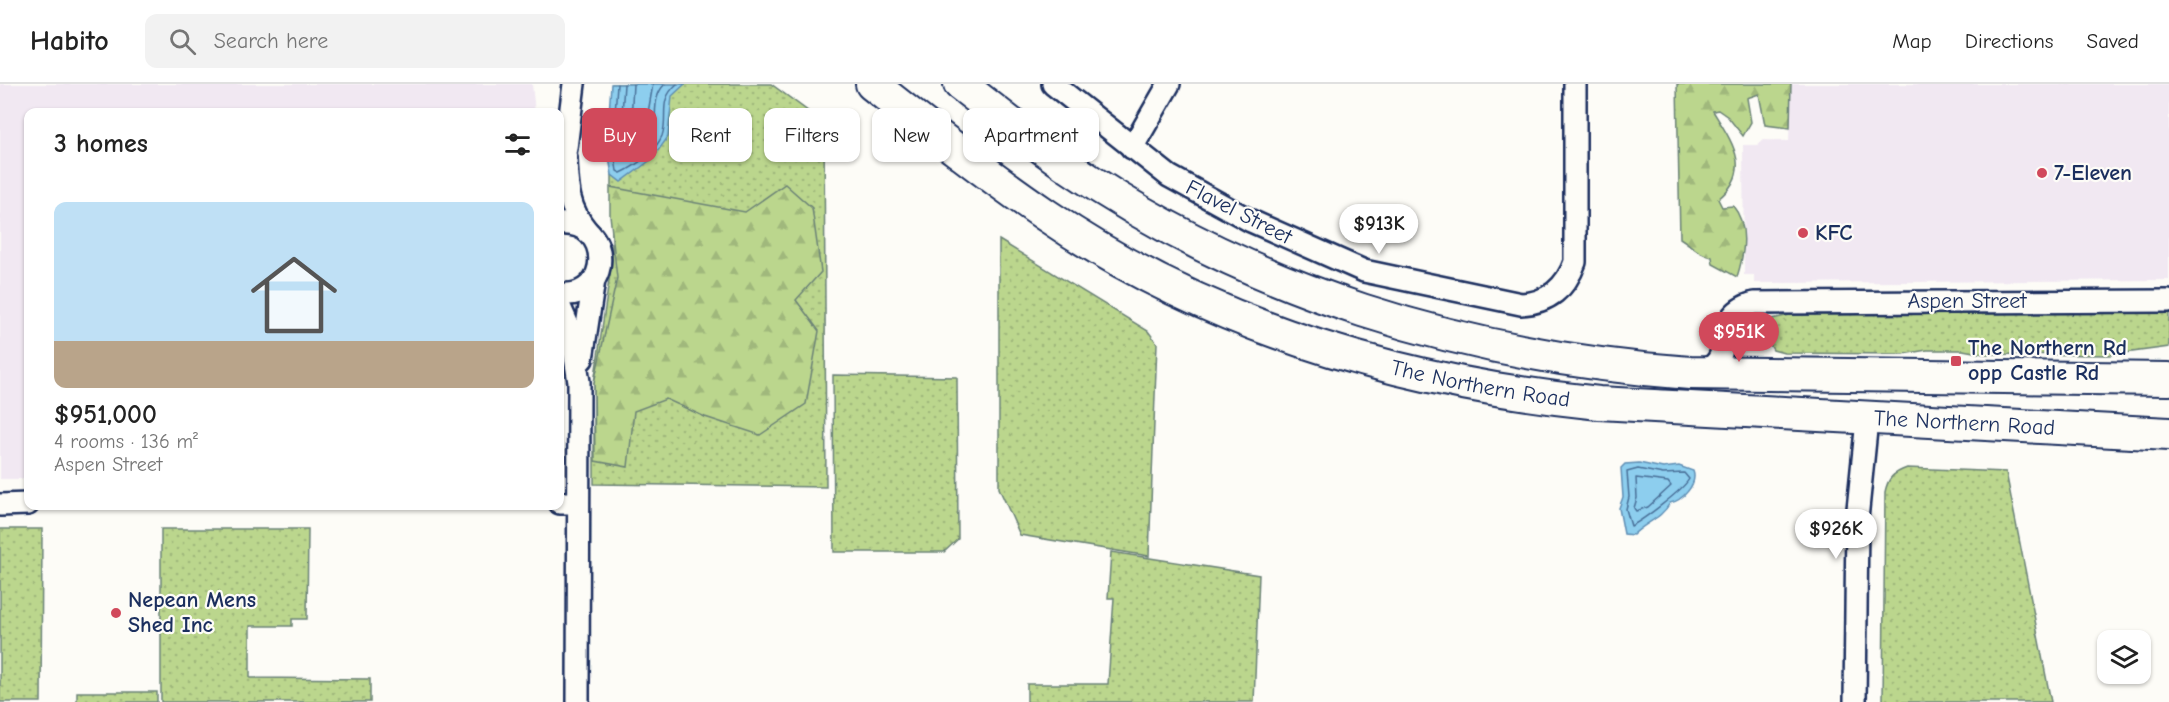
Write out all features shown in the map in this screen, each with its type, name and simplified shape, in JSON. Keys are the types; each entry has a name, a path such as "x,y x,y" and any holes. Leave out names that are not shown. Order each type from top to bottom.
{"highway":[{"name":"The Northern Road","path":"872,84 957,151 1047,216 1102,250 1181,293 1281,334 1401,370 1515,394 1599,403 1867,420 2169,434"},
{"name":"The Northern Road","path":"960,84 1065,164 1211,249 1285,284 1390,320 1502,349 1629,369 1690,373 2169,379"}],"street":[{"path":"564,157 574,84"},
{"name":"Flavel Street","path":"1053,84 1169,176 1206,198 1349,265 1383,276 1514,304 1529,304 1556,292 1568,279 1575,262 1575,84"},
{"path":"1132,148 1169,84"},
{"path":"566,148 568,199 573,212 593,238 600,254 579,382 569,503 578,702"},
{"path":"564,224 571,224 587,231"},
{"path":"564,293 580,291 594,280"},
{"name":"Aspen Street","path":"1690,373 1702,371 1716,363 1724,345 1728,321 1733,312 1742,306 1764,302 2169,301"},
{"path":"1764,302 1740,320 1735,344 1743,362 1750,369 1766,375"},
{"path":"564,316 571,332 579,382"},
{"path":"1855,702 1857,519 1867,420"},
{"path":"0,505 24,504"}],"shaded area":[{"path":"0,84 532,84 535,108 24,108 24,479 0,479"},
{"path":"1791,84 2169,84 2169,280 1754,283 1754,275 1744,275 1743,145 1758,145 1764,140 1789,141"}],"green space":[{"path":"612,84 771,84 804,108 764,108 764,162 824,162 826,487 594,484 594,383 612,260 612,162 657,162 657,108 612,108"},
{"path":"1677,84 1791,84 1790,128 1765,125 1759,94 1747,98 1751,122 1743,136 1728,117 1718,110 1713,111 1727,134 1736,156 1735,178 1718,199 1722,207 1733,206 1741,222 1744,240 1737,277 1713,264 1712,257 1698,251 1680,238"},
{"path":"785,184 812,208 821,272 796,300 819,331 806,404 760,435 705,417 666,399 634,411 628,467 595,461 594,383 617,278 610,215 610,187 745,212"},
{"path":"999,240 1148,331 1157,343 1149,556 1020,535 999,488"},
{"path":"2169,312 2169,347 2110,355 1984,354 1963,350 1927,350 1903,354 1784,353 1773,350 1767,339 1758,338 1772,319 1790,315"},
{"path":"833,375 957,377 958,539 944,552 834,552"},
{"path":"1907,468 2006,472 2051,702 1883,702 1885,492 1892,477"},
{"path":"0,529 42,529 41,702 0,702"},
{"path":"161,529 308,529 307,619 292,619 292,626 250,626 250,678 370,679 370,702 161,702"},
{"path":"1111,552 1259,575 1254,702 1027,702 1027,684 1108,684 1114,598 1108,598"},
{"path":"77,692 157,692 157,702 77,702"}],"water":[{"path":"611,84 685,84 672,96 669,108 668,137 657,152 657,108 609,108"},
{"path":"610,162 648,162 621,182 612,175"},
{"path":"1639,463 1663,468 1679,466 1693,471 1693,481 1688,491 1675,502 1670,503 1658,517 1633,535 1624,534 1619,508 1623,497 1621,468 1625,464"}],"place":[{"name":"7-Eleven","path":"2042,173"},
{"name":"KFC","path":"1803,233"},
{"name":"The Northern Rd opp Castle Rd","path":"1956,361"},
{"name":"Nepean Mens Shed Inc","path":"116,613"}]}
